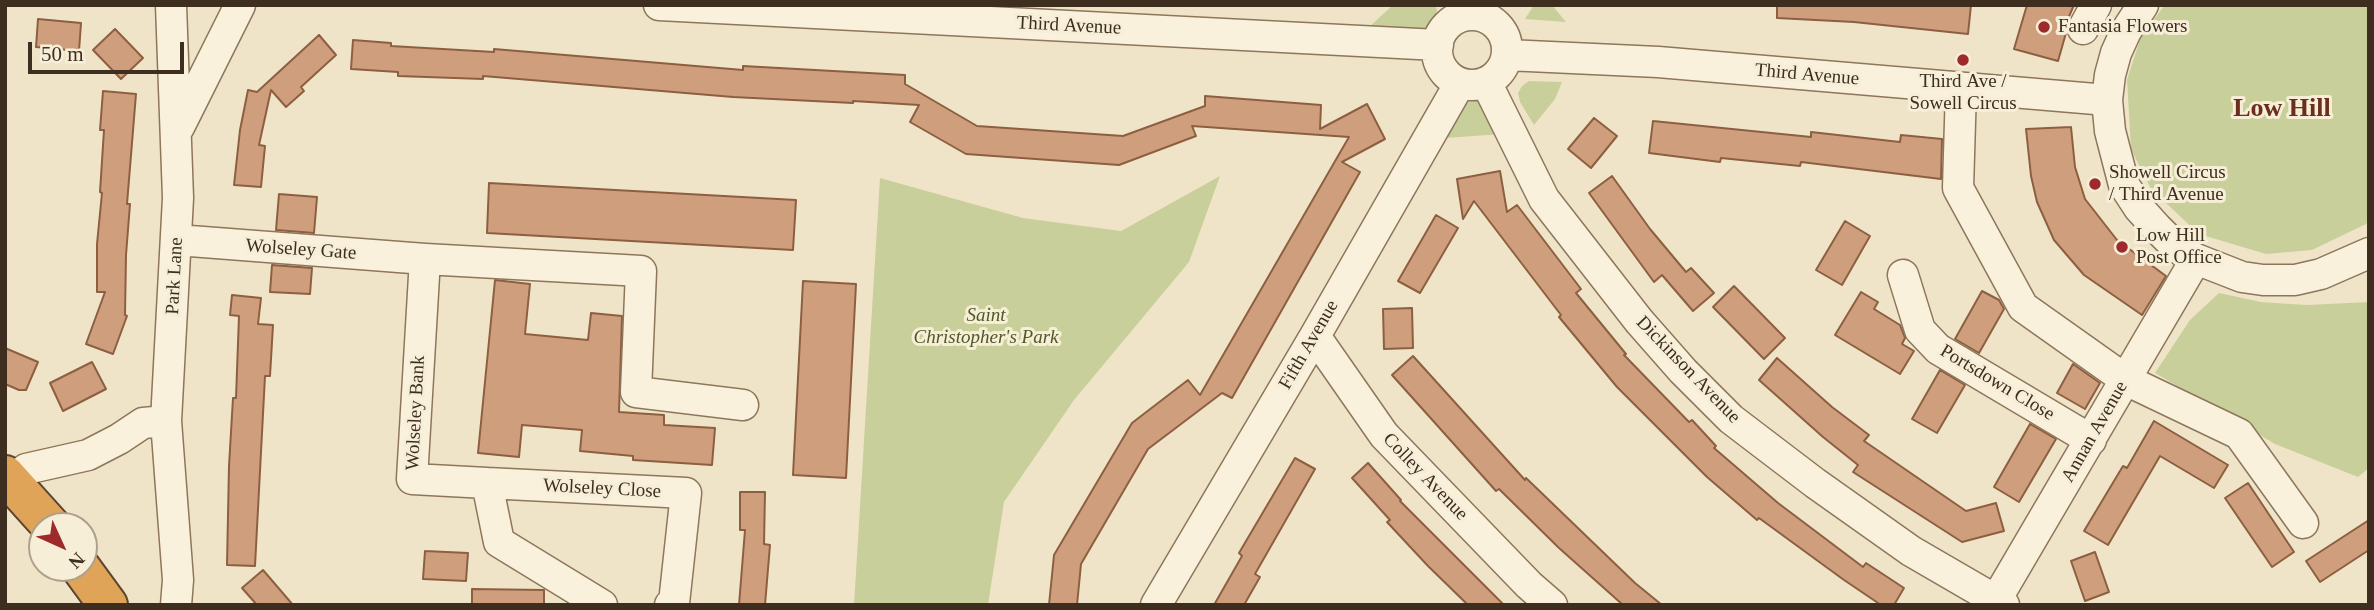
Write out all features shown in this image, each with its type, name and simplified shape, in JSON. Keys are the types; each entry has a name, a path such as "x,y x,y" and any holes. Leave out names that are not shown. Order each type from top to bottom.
{"highway":[{"path":"8,478 38,512"},
{"path":"91,582 108,605"}],"street":[{"name":"Park Lane","path":"171,5 177,131 177,240 166,421 178,580 176,605"},
{"name":"Park Lane","path":"177,131 240,5"},
{"name":"Third Avenue","path":"659,5 1163,18 1438,45"},
{"path":"2143,5 2116,53 2107,100 2112,144 2124,186 2157,228 2176,247 2196,259 2242,277 2295,280 2321,274 2369,253"},
{"path":"1455,12 1476,16 1498,14 1507,55 1496,76 1473,83 1450,77 1442,68 1438,45 1441,34 1455,12"},
{"name":"Third Avenue","path":"1507,55 1658,62 2107,100"},
{"name":"Fifth Avenue","path":"1156,605 1315,336 1473,83"},
{"name":"Dickinson Avenue","path":"1473,83 1544,199 1639,321 1683,371 1731,419 1911,551 1998,604"},
{"path":"1961,89 1958,188 2023,307 2126,380 2239,434 2303,523"},
{"name":"Wolseley Gate","path":"177,240 425,259 641,271 636,392 743,405"},
{"name":"Wolseley Bank","path":"425,259 412,479 487,483"},
{"name":"Annan Avenue","path":"1998,604 2196,259"},
{"name":"Portsdown Close","path":"1903,275 1920,330 1938,349 2091,440"},
{"name":"Colley Avenue","path":"1315,336 1384,435 1552,605"},
{"path":"8,478 26,469 88,455 143,423 166,421"},
{"path":"487,483 499,542 602,605"},
{"name":"Wolseley Close","path":"487,483 686,493 674,603 670,605"}],"green space":[{"path":"1393,5 1435,5 1435,21 1427,28 1414,31 1369,27"},
{"path":"1534,5 1552,5 1566,22 1525,19"},
{"path":"2165,5 2369,5 2369,220 2366,224 2312,250 2266,254 2199,234 2151,189 2131,149 2127,80 2141,36"},
{"path":"1529,81 1562,82 1555,99 1534,125 1520,102 1518,93"},
{"path":"1479,96 1502,134 1446,138 1464,105"},
{"name":"Saint Christopher's Park","path":"1220,176 1189,262 1074,400 1004,502 988,605 854,605 880,178 1023,218 1121,231"},
{"path":"2219,293 2261,302 2306,305 2369,302 2369,468 2358,477 2275,444 2155,373 2190,320"}],"building":[{"path":"1777,5 1971,5 1968,34 1854,22 1777,18"},
{"name":"Fantasia Flowers","path":"2027,5 2074,5 2067,21 2058,61 2014,49"},
{"path":"38,19 81,23 79,51 36,47"},
{"path":"115,29 143,58 121,79 93,50"},
{"path":"319,35 336,55 301,87 304,91 286,107 271,90 259,145 265,146 261,187 234,185 248,90 257,92"},
{"path":"353,40 391,43 391,46 494,52 494,49 743,70 743,66 905,75 905,84 977,126 1123,136 1205,106 1205,96 1321,105 1320,129 1367,104 1385,139 1342,162 1360,172 1232,398 1222,393 1148,449 1081,564 1077,605 1049,605 1054,555 1132,423 1188,380 1200,395 1349,137 1192,126 1196,136 1119,165 966,154 910,122 919,105 733,97 483,76 483,79 398,76 398,72 351,69"},
{"path":"103,91 136,94 127,204 130,204 126,255 127,316 113,354 86,344 105,292 97,292 104,130 100,130"},
{"path":"1594,118 1617,136 1591,168 1568,149"},
{"path":"1653,121 1811,137 1811,132 1900,142 1901,135 1942,139 1941,179 1801,162 1800,166 1721,158 1720,162 1649,153"},
{"path":"2071,127 2075,167 2085,199 2117,240 2166,276 2142,315 2084,275 2054,240 2037,202 2026,129"},
{"path":"1500,171 1507,212 1517,205 1581,289 1576,293 1626,354 1624,355 1689,422 1692,420 1716,446 1714,448 1778,503 1863,567 1866,563 1904,588 1894,605 1881,605 1844,580 1759,518 1757,520 1707,477 1617,387 1559,317 1561,315 1474,201 1463,219 1457,179"},
{"path":"1612,176 1650,229 1686,272 1691,268 1714,293 1693,311 1662,275 1654,282 1589,193"},
{"path":"489,183 796,200 793,250 487,233"},
{"path":"279,194 317,197 314,233 276,230"},
{"path":"1436,215 1458,228 1420,293 1398,281"},
{"path":"1845,221 1870,236 1842,285 1816,270"},
{"path":"272,265 312,268 310,294 270,292"},
{"path":"495,280 530,284 525,334 588,340 591,313 622,316 619,412 664,415 664,425 715,428 712,465 633,460 633,456 580,451 582,430 522,425 519,457 478,453"},
{"path":"803,281 856,284 846,478 793,475"},
{"path":"1734,286 1785,338 1764,359 1713,307"},
{"path":"1982,291 1999,300 2004,309 1979,353 1955,339"},
{"path":"1861,292 1878,302 1874,309 1900,325 1905,338 1902,344 1914,351 1900,374 1835,335"},
{"path":"232,295 261,298 258,324 273,325 270,376 265,376 255,566 227,565 229,466 233,398 236,398 239,316 230,315"},
{"path":"1412,308 1413,348 1384,349 1383,309"},
{"path":"5,348 38,362 26,390 5,384"},
{"path":"1413,356 1525,480 1526,478 1635,583 1662,605 1623,605 1499,489 1496,491 1392,375"},
{"path":"1777,358 1832,407 1869,435 1864,441 1966,511 1996,503 2004,531 1962,542 1853,472 1858,465 1759,380"},
{"path":"92,362 106,389 63,411 50,383"},
{"path":"2073,364 2100,383 2085,409 2057,393"},
{"path":"1940,370 1965,385 1937,433 1912,419"},
{"path":"2154,421 2228,465 2214,488 2160,456 2108,545 2084,531 2123,466 2127,468"},
{"path":"2030,424 2056,439 2019,502 1994,487"},
{"path":"1295,458 1315,469 1255,574 1260,577 1244,605 1214,605 1242,556 1239,553"},
{"path":"1368,463 1400,501 1504,605 1468,605 1428,566 1387,522 1390,520 1352,478"},
{"path":"2248,483 2294,552 2272,567 2225,498"},
{"path":"740,492 765,492 764,544 770,545 765,605 739,605 745,530 740,530"},
{"path":"2369,520 2369,550 2320,582 2306,561"},
{"path":"425,551 468,553 466,581 423,579"},
{"path":"2095,552 2109,592 2085,601 2071,561"},
{"path":"263,570 293,605 257,605 242,588"},
{"path":"472,589 544,590 544,605 472,605"}],"place":[{"name":"Fantasia Flowers","path":"2044,27"},
{"name":"Third Ave / Sowell Circus","path":"1963,60"},
{"name":"Showell Circus / Third Avenue","path":"2095,184"},
{"name":"Low Hill Post Office","path":"2122,247"}],"district":[{"name":"Low Hill","path":"2282,109"}]}
